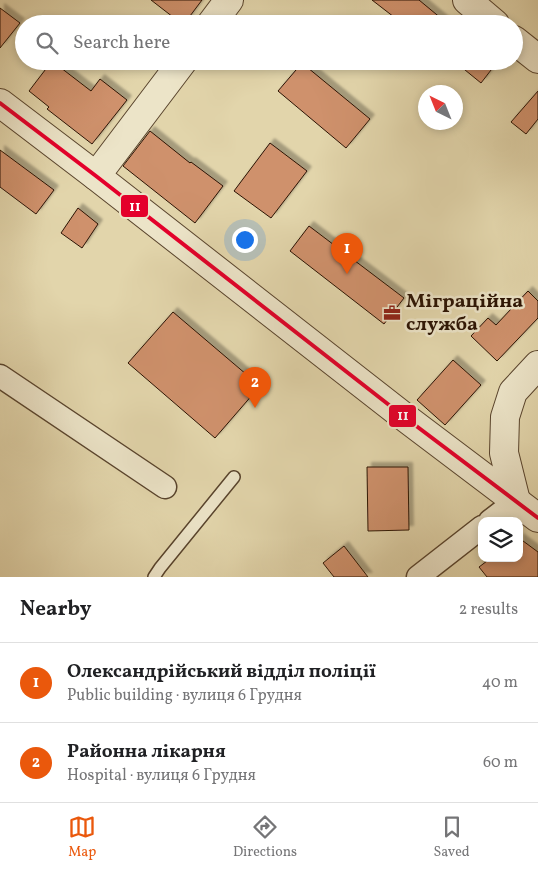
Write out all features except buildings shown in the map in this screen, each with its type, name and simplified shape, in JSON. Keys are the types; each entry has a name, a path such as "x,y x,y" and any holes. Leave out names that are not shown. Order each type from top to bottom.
{"street":[{"path":"218,15 229,0"},
{"path":"467,0 484,15"},
{"path":"523,47 538,59"},
{"path":"96,176 176,70"},
{"path":"0,103 399,413 538,518"},
{"path":"516,501 504,453 504,417 513,392 538,365"},
{"path":"0,376 165,487"},
{"path":"495,517 516,501"},
{"path":"418,577 478,530"}],"lane":[{"path":"154,577 234,478"}],"transit line":[{"name":"11","path":"0,103 407,419 538,518"}],"place":[{"name":"Олександрійський відділ поліції","path":"347,274"},
{"name":"Міграційна служба","path":"392,313"},
{"name":"Районна лікарня","path":"255,408"}]}
